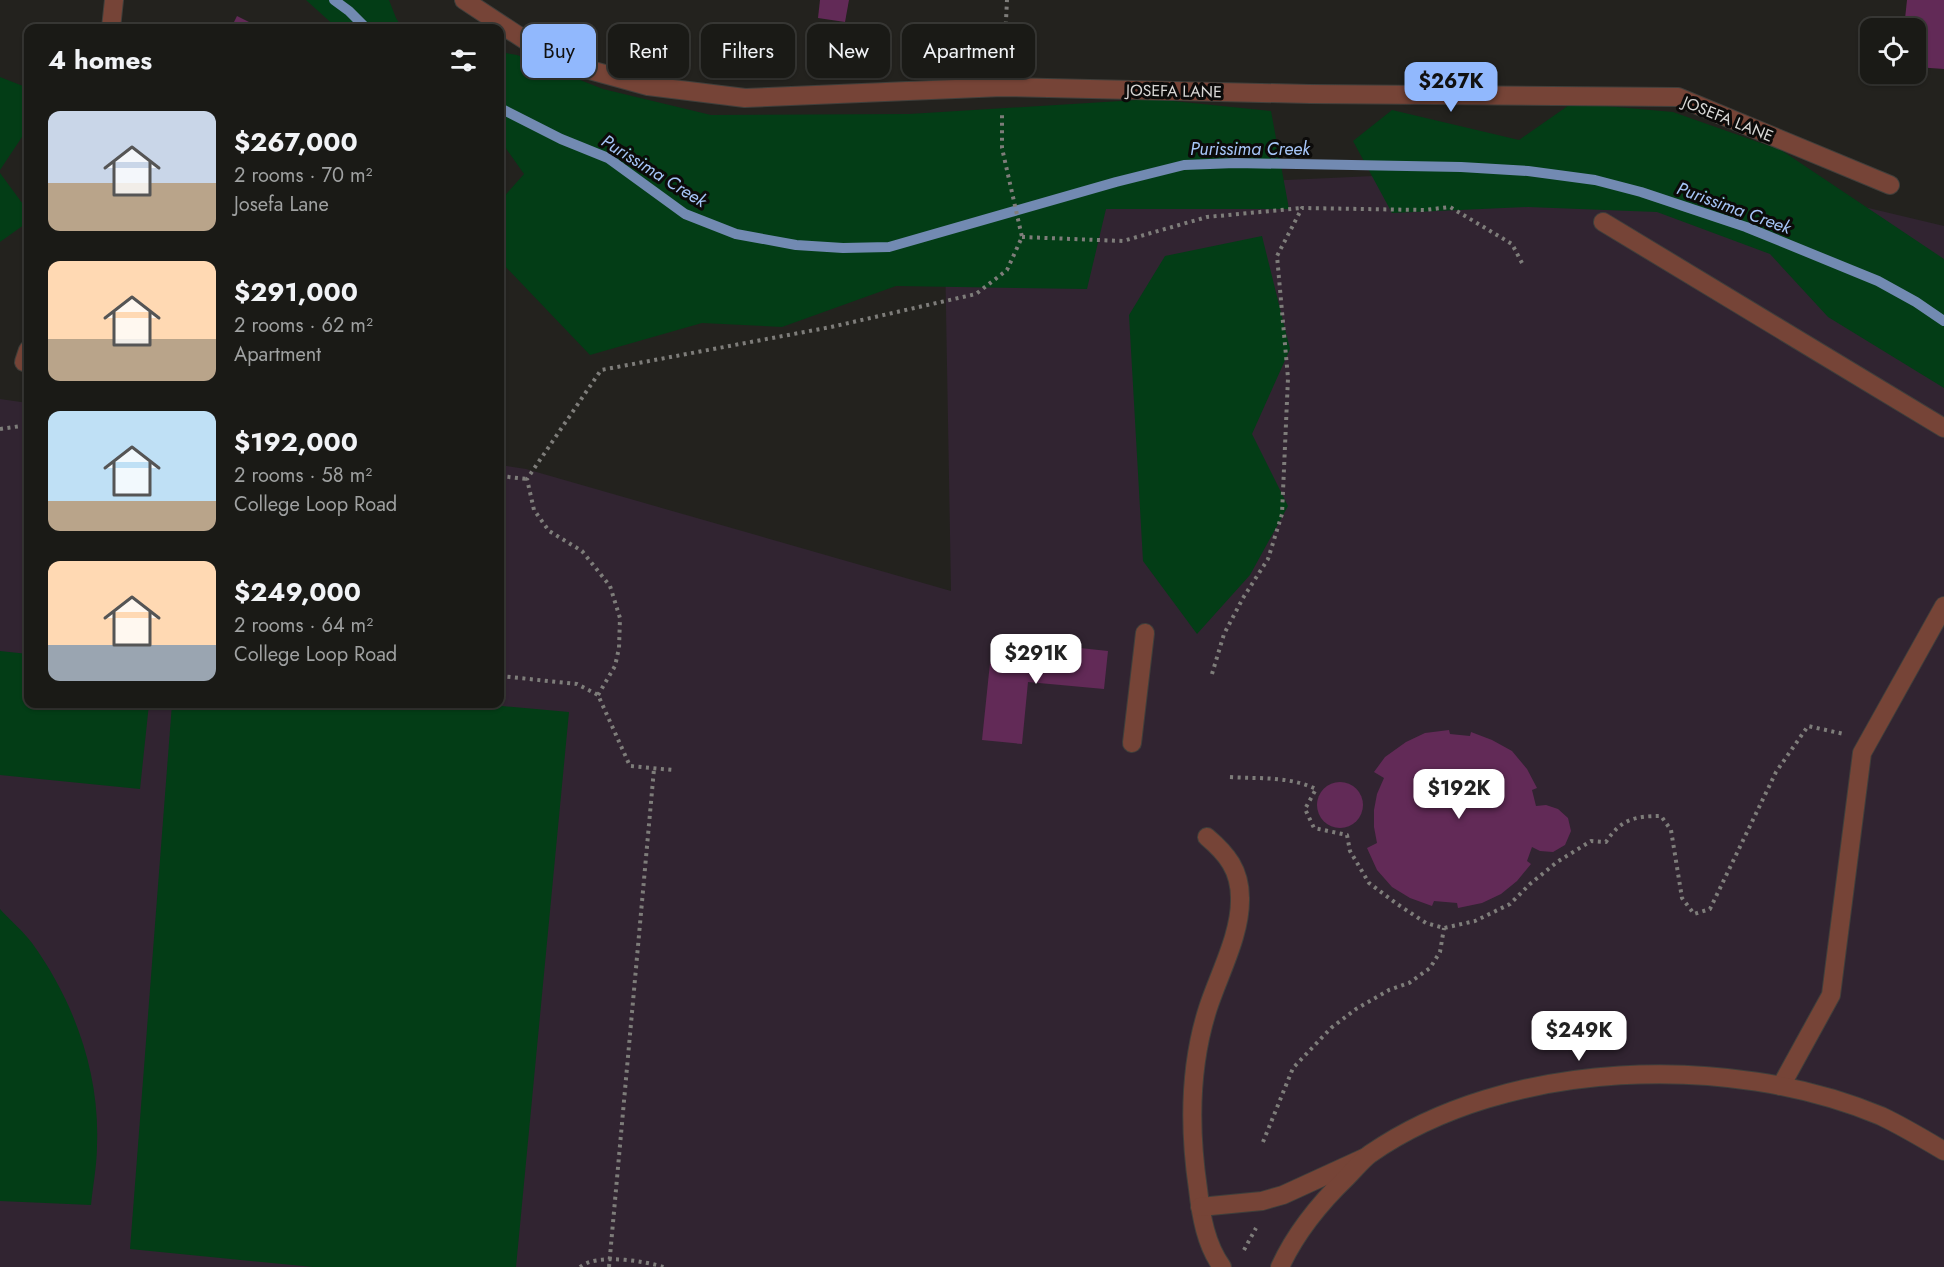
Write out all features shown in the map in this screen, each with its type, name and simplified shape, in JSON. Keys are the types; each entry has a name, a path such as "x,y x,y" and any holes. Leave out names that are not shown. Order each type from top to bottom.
{"street":[{"path":"111,24 114,0"},
{"name":"JOSEFA LANE","path":"464,0 501,24"},
{"name":"JOSEFA LANE","path":"504,26 557,61 648,86 746,98 1002,87 1310,94 1678,97 1890,185"},
{"path":"1603,222 1944,428"},
{"path":"1781,1086 1831,995 1862,753 1944,606"},
{"path":"1132,743 1145,633"},
{"path":"1207,837 1225,853 1237,873 1240,897 1239,918 1207,1010 1194,1076 1191,1116 1192,1150 1200,1208 1208,1240 1222,1267"},
{"path":"1200,1208 1262,1201 1283,1195 1369,1155 1435,1119 1482,1101 1540,1084 1606,1077 1672,1073 1781,1086 1881,1116 1944,1151"},
{"path":"1280,1267 1315,1210 1369,1155"}],"path":[{"path":"598,695 615,666 619,648 620,618 610,586 582,551 549,531 534,510 527,479 601,370 831,327 976,294 1007,270 1022,237 1002,148 1002,87 1007,0"},
{"path":"1022,237 1123,241 1207,217 1302,208 1424,210 1450,207 1512,244 1522,263"},
{"path":"1212,674 1224,634 1243,598 1268,559 1282,514 1288,378 1277,256 1302,208"},
{"path":"0,429 24,425"},
{"path":"504,476 527,479"},
{"path":"504,676 578,684 598,695 630,766 673,770"},
{"path":"1230,777 1287,779 1316,789 1305,809 1314,828 1347,835 1350,851 1370,883 1426,923 1444,928 1475,921 1510,904 1557,862 1591,841 1606,842 1614,830 1628,820 1645,816 1661,816 1671,830 1682,898 1694,914 1710,909 1776,772 1808,726 1848,735"},
{"path":"609,1267 654,769"},
{"path":"1263,1142 1293,1068 1331,1028 1356,1009 1389,990 1409,983 1430,969 1440,952 1444,928"},
{"path":"1240,1256 1261,1219"},
{"path":"580,1267 587,1261 609,1259 664,1267"}],"shaded area":[{"path":"1675,162 1944,226 1944,1267 0,1267 0,399 24,402 24,708 504,708 504,466 526,469 951,591 944,196"}],"green space":[{"path":"306,0 389,0 400,24 333,24"},
{"path":"504,53 522,57 522,78 575,78 603,89 711,115 909,114 1153,99 1271,111 1289,209 1106,209 1087,289 896,286 782,327 702,323 590,355 504,265 504,196 524,174 504,146"},
{"path":"0,77 24,86 24,134 0,170"},
{"path":"1572,103 1673,112 1781,150 1944,259 1944,388 1828,317 1770,254 1657,212 1528,207 1392,213 1353,141 1392,110 1519,140"},
{"path":"0,173 24,206 24,225 0,242"},
{"path":"1262,236 1290,349 1252,434 1288,506 1250,575 1197,634 1143,561 1129,315 1165,256"},
{"path":"0,651 24,654 24,708 149,708 140,789 0,775"},
{"path":"504,706 569,712 516,1267 313,1267 130,1249 172,708 504,708"},
{"path":"0,909 28,939 47,965 72,1013 89,1065 97,1118 96,1160 91,1205 0,1201"}],"building":[{"path":"820,0 849,0 845,22 818,18"},
{"path":"1907,0 1944,0 1944,69 1926,68 1926,18 1905,18"},
{"path":"237,16 253,24 233,24"},
{"path":"1033,643 1108,651 1104,689 1028,682 1022,744 982,740 990,663 1030,667"},
{"path":"1449,730 1450,734 1470,736 1471,732 1512,751 1527,769 1537,788 1532,790 1536,806 1546,805 1558,809 1568,818 1571,831 1565,845 1553,852 1540,851 1532,847 1527,861 1531,864 1517,881 1501,894 1482,903 1458,908 1457,903 1434,901 1432,906 1410,898 1392,887 1377,870 1367,848 1377,843 1374,810 1377,794 1384,778 1374,772 1385,757 1406,742 1425,733"},
{"path":"1340,782 1349,783 1357,788 1362,796 1362,814 1357,822 1349,827 1340,828 1331,827 1323,822 1318,814 1317,805 1318,796 1323,788 1331,783"}],"waterway":[{"name":"Purissima Creek","path":"334,0 362,24"},
{"name":"Purissima Creek","path":"504,110 561,139 608,158 685,214 736,234 796,245 843,248 889,247 1116,182 1184,165 1235,163 1461,167 1528,171 1595,180 1641,192 1746,227 1878,281 1944,321"}]}
